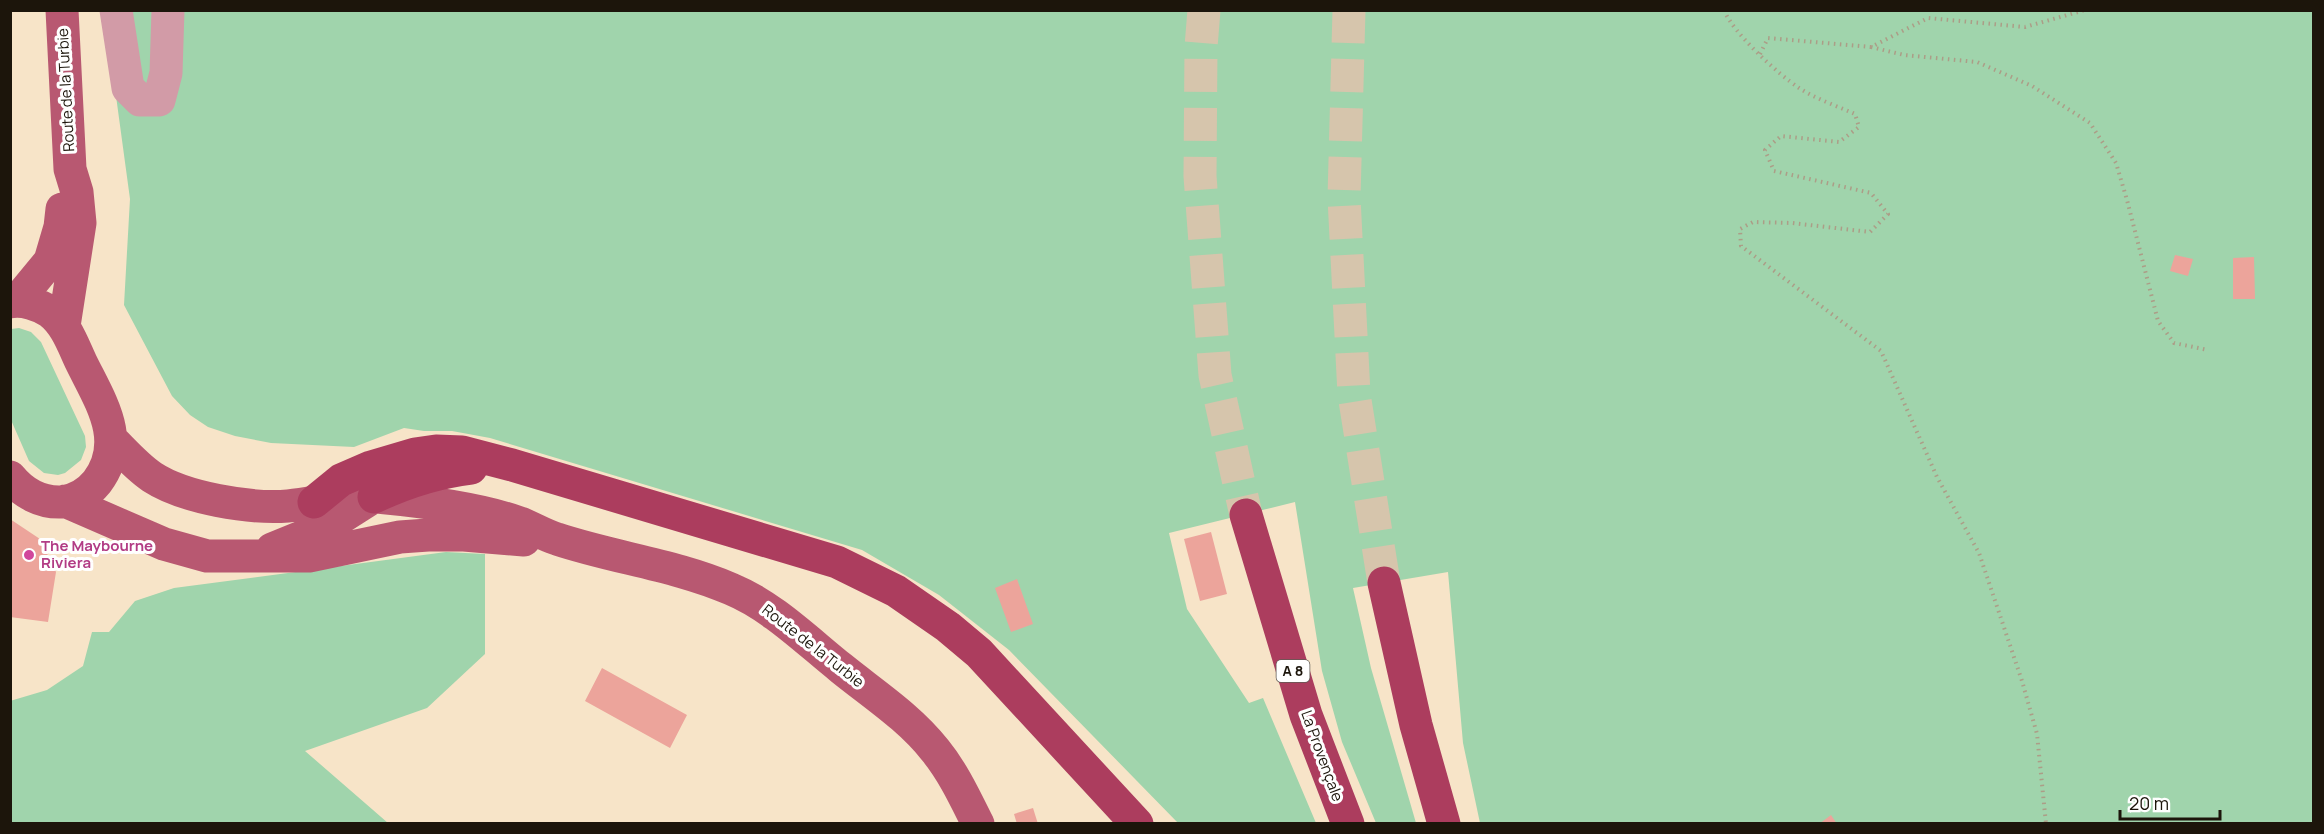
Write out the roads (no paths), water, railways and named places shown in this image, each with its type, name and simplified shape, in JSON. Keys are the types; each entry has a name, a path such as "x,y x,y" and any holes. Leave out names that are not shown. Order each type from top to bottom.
{"highway":[{"path":"314,502 341,480 371,467 415,454 436,451 462,452 837,562 896,591 948,627 979,653 1137,824"},
{"path":"374,497 405,483 431,475 453,470 512,465"},
{"name":"La Provençale","path":"1246,515 1306,715 1348,824"},
{"path":"1384,583 1416,724 1444,824"}],"main road":[{"name":"Route de la Turbie","path":"62,10 70,169 77,192 80,222 64,326"},
{"name":"Route de la Turbie","path":"14,301 50,261 60,227 63,190 70,169"},
{"path":"14,301 32,304 50,311 64,326 103,405 111,427 106,466 98,480 79,498 65,501"},
{"name":"Route de la Turbie","path":"111,439 152,477 191,494 274,506 374,497 425,503 520,523 556,539 683,573 732,589 761,605 792,627 912,724 952,774 978,824"},
{"name":"Route de la Turbie","path":"10,477 26,492 39,499 52,502 65,501 186,552 218,556 255,555 284,558 309,556 400,537 419,536 464,535 512,540 556,539"},
{"path":"255,555 326,527 374,497"}],"lane":[{"path":"116,10 129,88 140,100 159,100 166,73 168,10"}],"tunnel":[{"path":"1204,10 1201,47 1200,176 1215,375 1246,515"},
{"path":"1349,10 1344,198 1354,394 1384,583"}],"place":[{"name":"The Maybourne Riviera","path":"29,555"}]}
